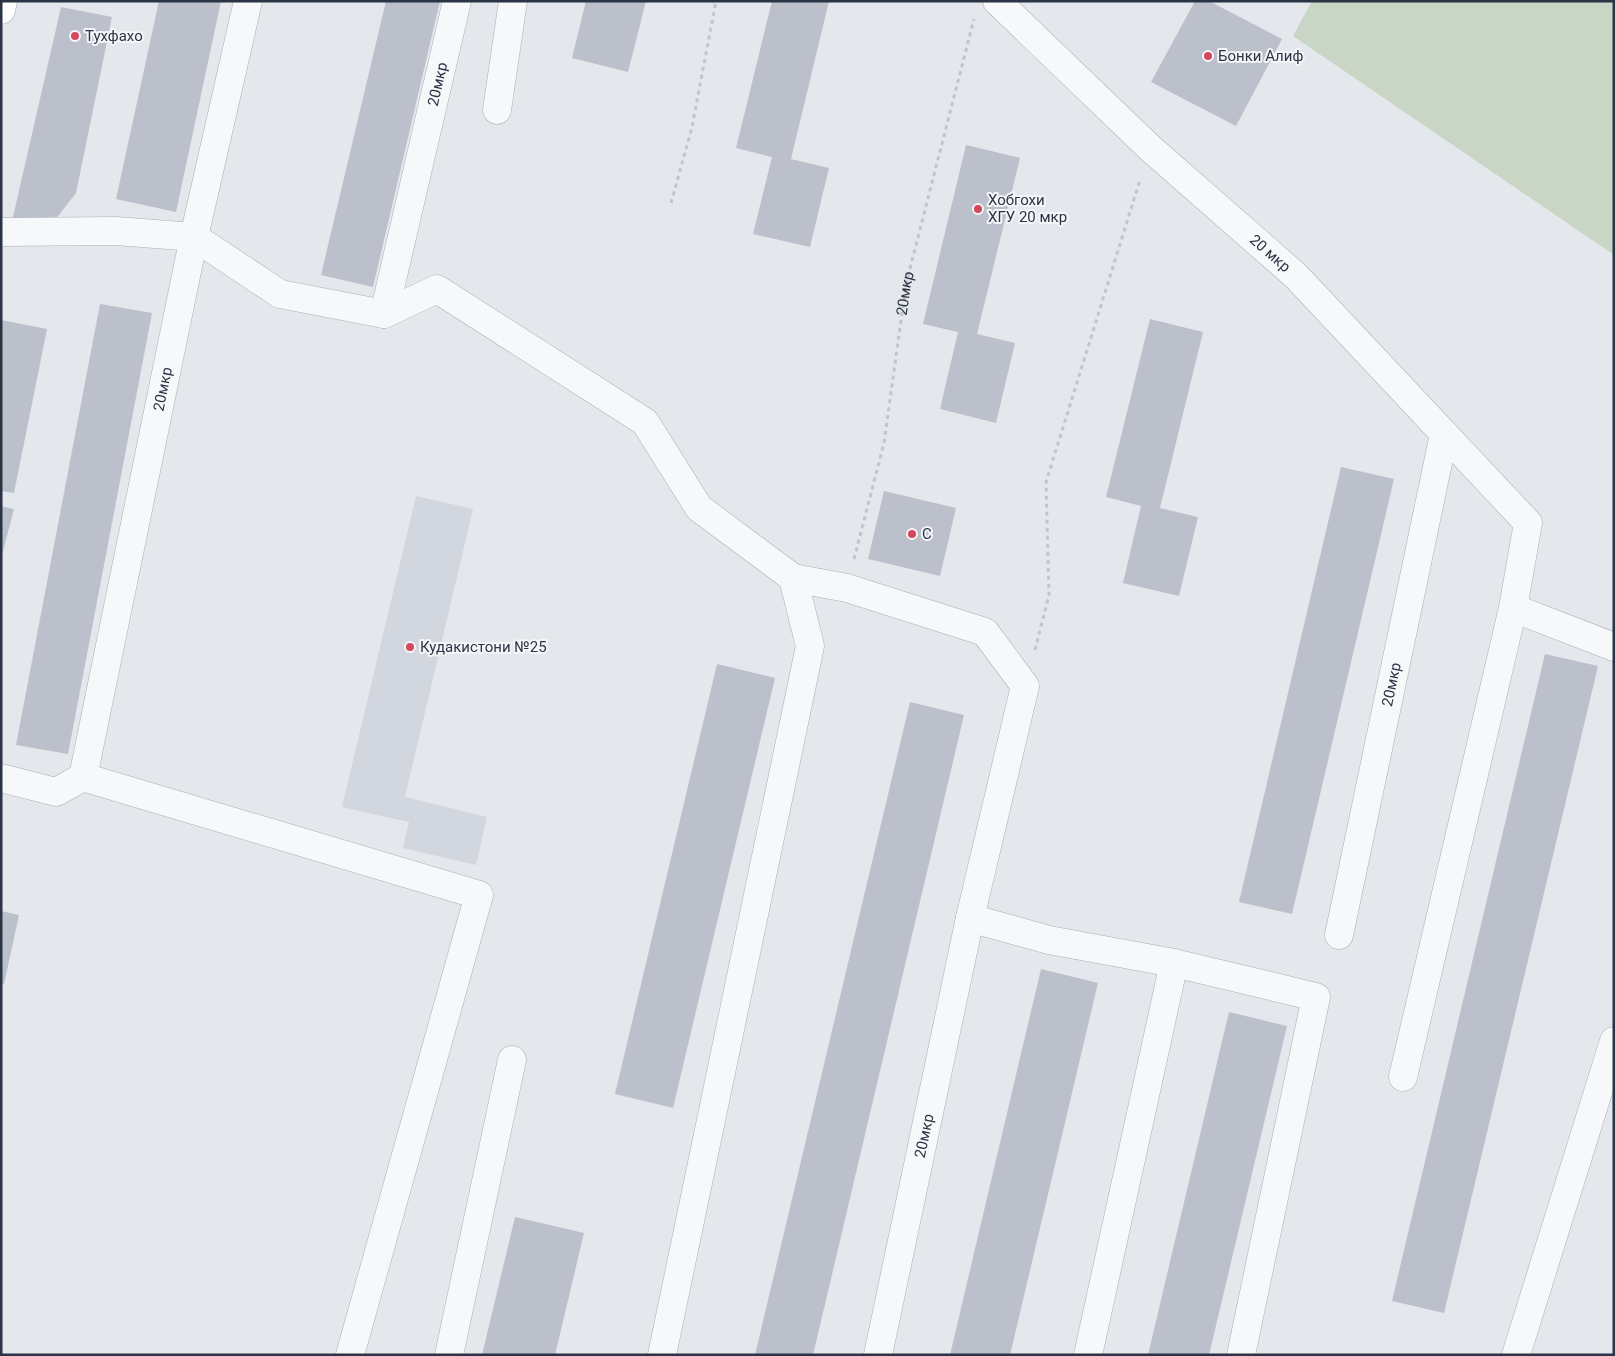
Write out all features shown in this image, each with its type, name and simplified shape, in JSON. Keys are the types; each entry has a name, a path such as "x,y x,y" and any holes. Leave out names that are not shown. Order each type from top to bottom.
{"main road":[{"path":"1,10 3,1"}],"street":[{"name":"20мкр","path":"83,777 194,237 248,1"},
{"name":"20мкр","path":"384,314 457,1"},
{"path":"497,110 513,1"},
{"name":"20 мкр","path":"986,6 1296,276 1528,523 1513,608"},
{"path":"1,232 116,231 194,237 280,294 384,314 437,289 645,422 699,508 793,578 846,588 984,632 1025,686"},
{"name":"20мкр","path":"1339,935 1444,434"},
{"path":"662,1355 810,646 793,578"},
{"path":"1403,1077 1513,608 1614,647"},
{"name":"20мкр","path":"878,1355 970,918 1025,686"},
{"path":"1,778 56,792 83,777 479,895 350,1355"},
{"path":"970,918 1050,940 1174,963 1316,997 1242,1355"},
{"path":"1088,1355 1174,963"},
{"path":"1516,1355 1614,1041"},
{"path":"449,1355 512,1060"}],"path":[{"path":"671,203 692,127 716,1"},
{"name":"20мкр","path":"846,588 884,444 906,284 986,6"},
{"path":"1025,686 1049,595 1046,482 1150,148"}],"shaded area":[{"name":"Кудакистони №25","path":"416,496 473,509 405,797 487,817 476,865 403,848 409,822 342,807"}],"green space":[{"path":"1312,1 1614,1 1614,255 1293,36"}],"building":[{"path":"159,1 221,1 176,212 116,199"},
{"path":"386,1 440,1 373,287 321,275"},
{"path":"586,1 646,1 628,72 572,58"},
{"path":"772,1 829,1 791,159 829,168 810,247 753,234 772,157 736,148"},
{"path":"1195,1 1209,1 1282,39 1236,126 1151,82"},
{"path":"61,7 112,17 76,193 51,225 10,230"},
{"path":"966,145 1020,158 977,334 1015,343 996,423 940,409 958,332 923,324"},
{"path":"100,304 152,313 68,754 16,745"},
{"path":"1150,319 1203,332 1160,508 1198,517 1179,596 1123,583 1141,506 1106,497"},
{"path":"1,320 47,329 14,493 1,491"},
{"path":"1341,467 1394,479 1292,914 1239,902"},
{"name":"С","path":"884,491 956,508 940,576 868,559"},
{"path":"1,506 14,509 2,555 1,555"},
{"path":"1545,654 1598,666 1444,1313 1392,1301"},
{"path":"717,664 775,678 673,1108 615,1094"},
{"path":"910,702 964,715 813,1355 755,1355"},
{"path":"1,911 19,915 4,984 1,983"},
{"path":"1041,969 1098,983 1010,1355 950,1355"},
{"path":"1229,1012 1287,1026 1209,1355 1148,1355"},
{"path":"515,1217 584,1233 555,1355 482,1355"}],"place":[{"name":"Тухфахо","path":"75,36"},
{"name":"Бонки Алиф","path":"1208,56"},
{"name":"Хобгохи ХГУ 20 мкр","path":"978,209"},
{"name":"С","path":"912,534"},
{"name":"Кудакистони №25","path":"410,647"}]}
